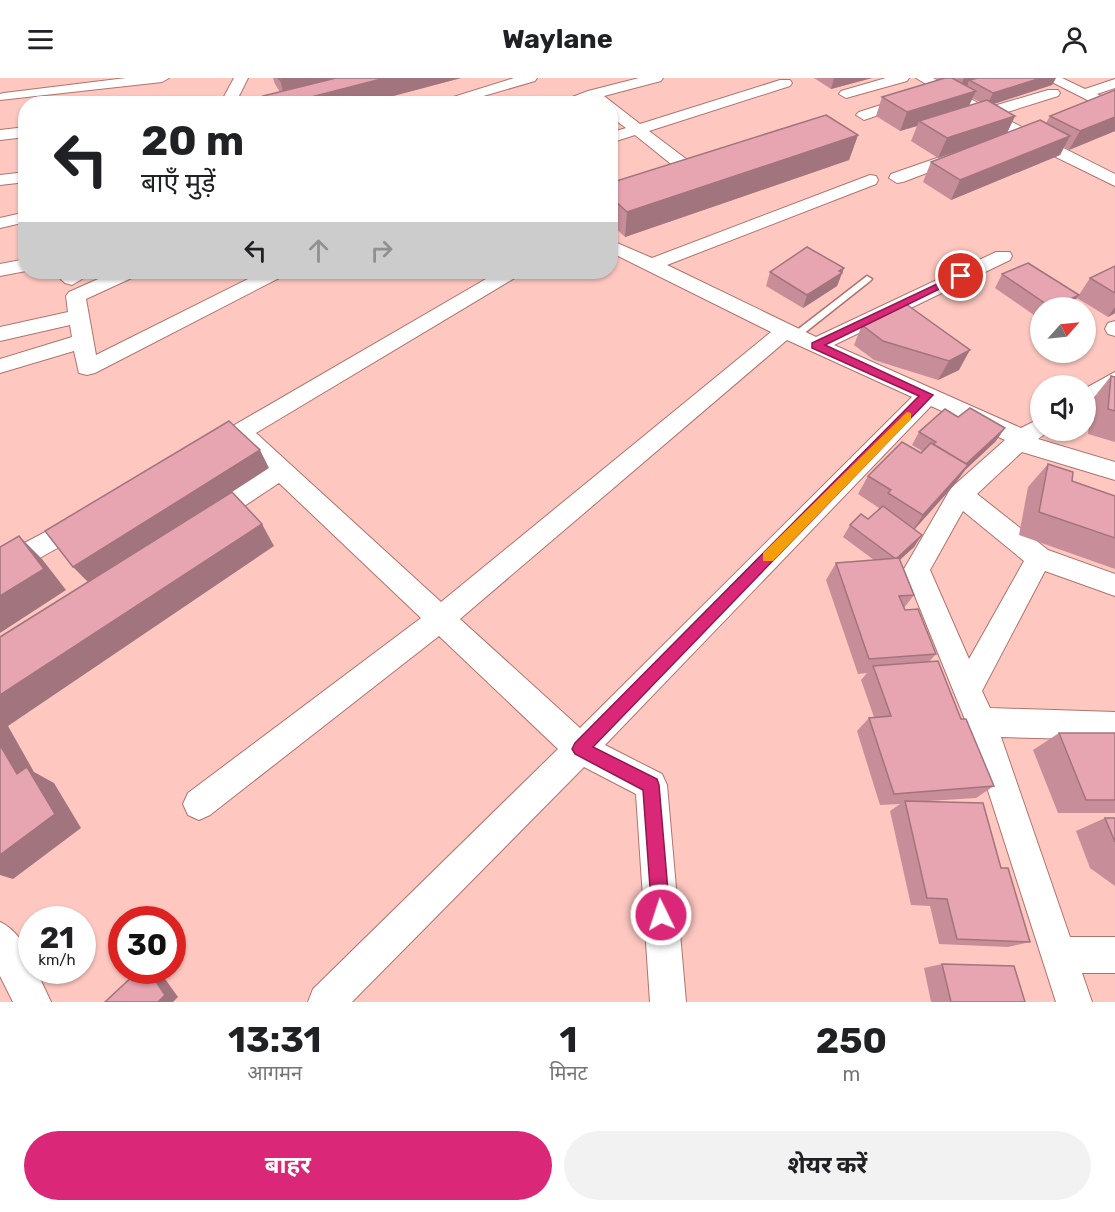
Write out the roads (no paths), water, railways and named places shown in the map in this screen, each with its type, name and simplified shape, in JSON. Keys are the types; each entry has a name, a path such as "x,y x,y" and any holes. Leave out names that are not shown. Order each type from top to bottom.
{"street":[{"path":"2,100 14,78"},
{"path":"63,96 162,78"},
{"path":"231,96 241,78"},
{"path":"466,96 530,78"},
{"path":"607,96 656,78"},
{"path":"846,94 902,78"},
{"path":"923,78 1019,134 1115,181"},
{"path":"618,135 785,83"},
{"path":"1083,106 1115,83"},
{"path":"986,114 1052,86 1083,106 1115,109"},
{"path":"864,115 941,89"},
{"path":"2,100 18,99"},
{"path":"618,114 698,170 672,179"},
{"path":"997,141 1039,127"},
{"path":"0,135 18,133"},
{"path":"897,178 975,150"},
{"path":"0,180 18,178"},
{"path":"651,265 870,180"},
{"path":"0,223 18,219"},
{"path":"618,249 790,334 928,395 1115,471"},
{"path":"816,345 1003,256"},
{"path":"0,270 18,267"},
{"path":"114,279 76,296 87,368 262,279"},
{"path":"210,449 499,279"},
{"path":"0,334 79,316"},
{"path":"199,804 440,619 790,334"},
{"path":"0,366 83,341"},
{"path":"1096,392 1113,383"},
{"path":"326,1002 580,749 928,395"},
{"path":"240,432 580,749 651,785 668,1002"},
{"path":"1027,436 960,495 917,569 981,722 1074,1002"},
{"path":"191,529 281,470"},
{"path":"960,495 1039,558 1115,585"},
{"path":"0,569 100,512"},
{"path":"967,691 1039,558"},
{"path":"981,722 1115,726"},
{"path":"0,940 33,1002"},
{"path":"1058,955 1115,955"}],"lane":[{"path":"790,334 867,279"}]}
